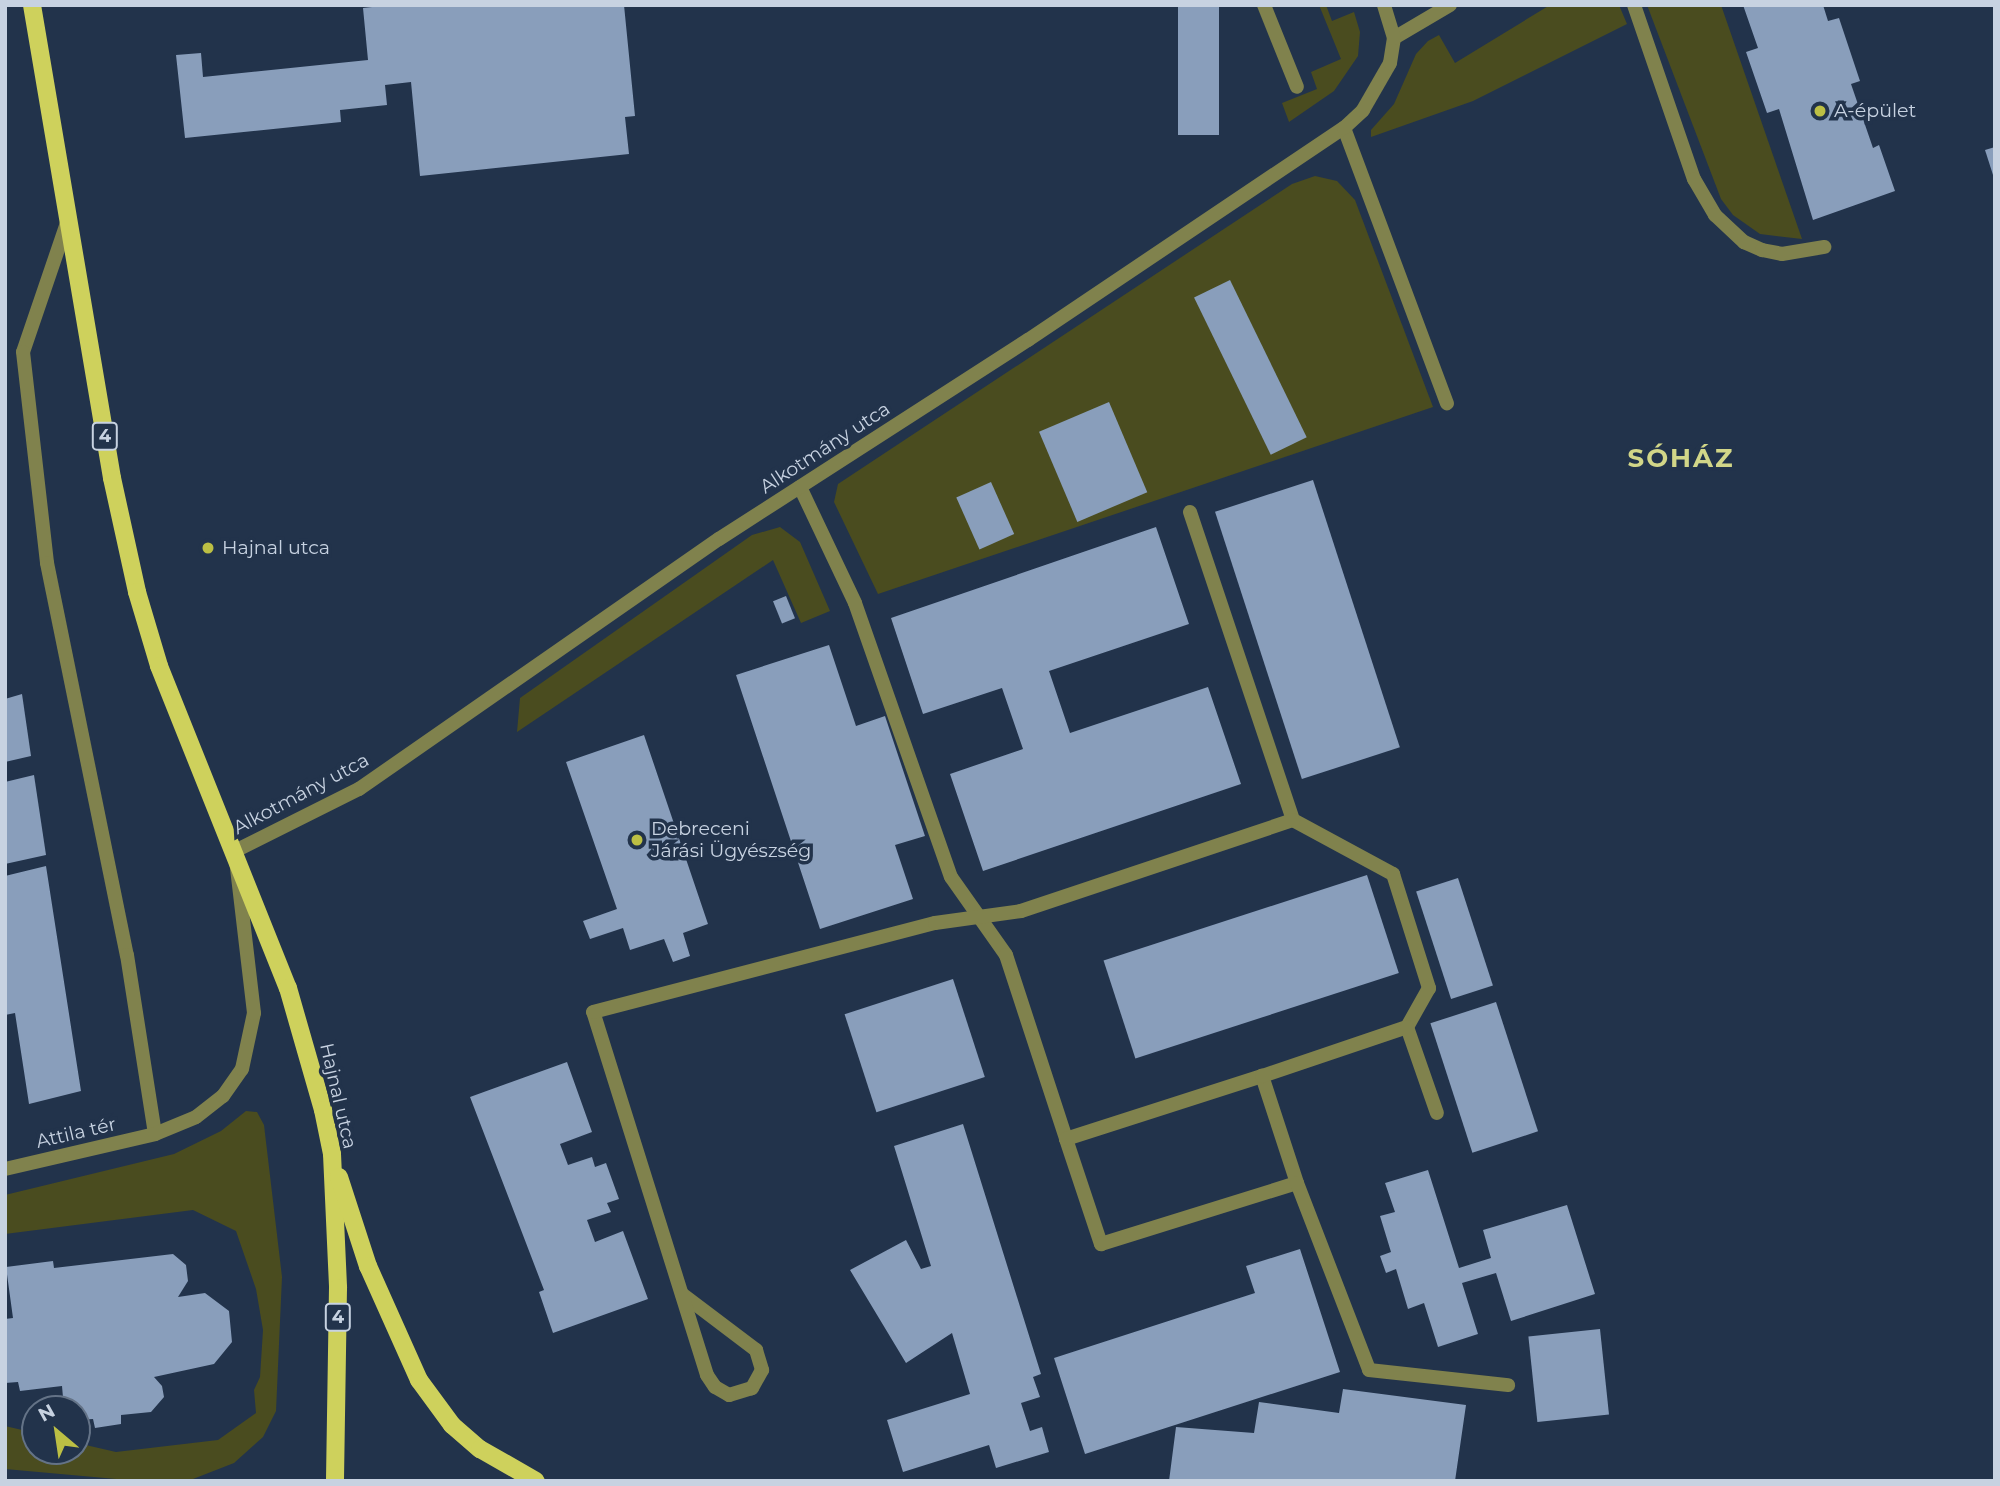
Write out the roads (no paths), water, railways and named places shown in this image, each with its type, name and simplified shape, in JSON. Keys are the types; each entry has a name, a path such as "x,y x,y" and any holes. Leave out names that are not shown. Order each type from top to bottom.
{"main road":[{"name":"Hajnal utca","path":"32,5 112,478 137,592 159,666 288,988 313,1068 332,1154 338,1288 335,1481"},
{"path":"332,1154 368,1266 419,1380 452,1425 480,1449 536,1481"}],"street":[{"path":"1264,5 1297,87"},
{"path":"1384,5 1394,38 1450,5"},
{"path":"1634,5 1694,179 1715,215 1744,242 1762,250 1782,254 1824,247"},
{"name":"Alkotmány utca","path":"235,851 359,789 800,487 1343,128 1380,86 1394,38"},
{"path":"1343,128 1447,403"},
{"path":"69,216 23,352 47,563 125,942 155,1134"},
{"path":"800,487 855,603 951,877 1006,956 1101,1244 1297,1183"},
{"path":"1066,1139 1407,1027 1429,988 1393,874 1293,820 1190,512"},
{"path":"682,1294 756,1350 762,1370 747,1391 729,1395 712,1384 682,1294 593,1012 935,923 1021,911 1293,820"},
{"name":"Attila tér","path":"5,1169 155,1134 196,1117 223,1096 242,1069 251,1041 254,1013 235,851"},
{"path":"1407,1027 1437,1113"},
{"path":"1262,1076 1297,1183 1370,1370 1508,1385"}],"place":[{"name":"A-épület","path":"1820,111"},
{"name":"Hajnal utca","path":"208,548"},
{"name":"Debreceni Járási Ügyészség","path":"637,840"}],"district":[{"name":"SÓHÁZ","path":"1681,459"}]}
